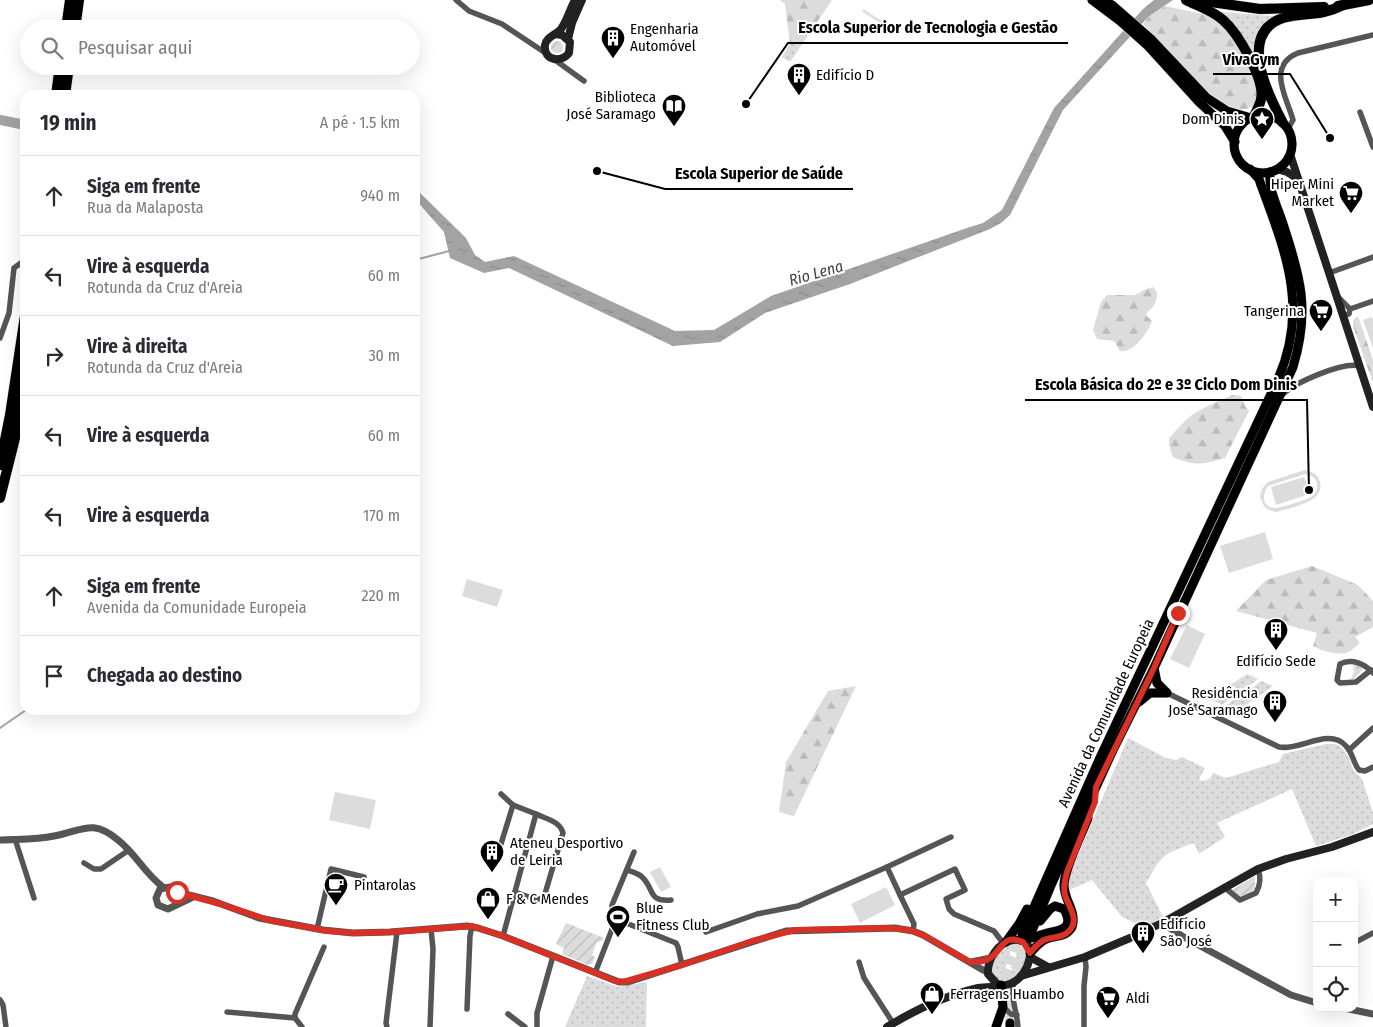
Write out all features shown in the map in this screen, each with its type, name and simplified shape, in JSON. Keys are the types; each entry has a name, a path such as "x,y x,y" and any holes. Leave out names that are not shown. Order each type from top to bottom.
{"highway":[{"path":"67,20 70,0"},
{"path":"76,20 79,0"},
{"path":"1186,0 1260,9 1343,5 1369,0"},
{"path":"1200,2 1224,20 1241,41 1248,55 1257,75 1262,93 1261,100 1252,117"},
{"path":"1286,126 1274,105 1260,66 1259,40 1268,27 1278,20 1293,16 1324,13 1343,5"},
{"path":"57,90 59,75"},
{"path":"67,90 69,75"},
{"path":"0,464 20,349"},
{"path":"0,498 16,434 20,409"}],"main road":[{"path":"575,0 564,24 546,41 545,50 555,60 567,56 570,49 568,39 574,16 582,0"},
{"path":"1092,0 1122,18"},
{"path":"1107,2 1207,98 1227,111 1252,117 1269,116 1286,126 1291,137 1290,154 1373,407"},
{"path":"555,34 562,35 568,39"},
{"path":"1150,43 1199,102 1225,126 1235,142 1238,158 1256,172 1273,170 1287,172 1298,179"},
{"path":"1235,142 1239,128 1252,117"},
{"path":"1273,170 1282,165 1290,154"},
{"name":"Avenida da Comunidade Europeia","path":"1024,936 1099,760 1278,379 1290,344 1294,309 1288,268 1262,185 1250,169"},
{"name":"Avenida da Comunidade Europeia","path":"1024,936 1154,668 1296,356 1302,331 1303,307 1298,268 1271,187 1273,170"},
{"path":"1154,668 1157,683 1167,693"},
{"path":"1135,706 1150,693 1167,693"},
{"path":"979,988 988,973 991,958 1022,918 1082,787 1099,760"},
{"path":"890,1025 929,1003 979,988 1014,982 1028,968 1030,955 1040,942 1066,934 1072,927 1074,917 1065,894 1065,878 1095,802 1096,787"},
{"path":"1021,976 1085,957 1130,938 1164,922 1258,869 1286,859 1332,847 1373,832"},
{"path":"1004,943 1024,936 1058,932 1064,929 1068,918 1064,910 1057,906 1050,909 1024,936"},
{"path":"1024,936 1030,955 1048,967"},
{"path":"988,973 1000,985 1006,1026"}],"street":[{"path":"456,0 468,11 496,21 547,54"},
{"path":"1286,126 1293,120 1280,79 1280,72 1287,60 1298,53 1373,35"},
{"path":"533,44 546,41"},
{"path":"567,56 568,70"},
{"path":"555,60 584,81"},
{"path":"1360,112 1373,147"},
{"path":"1329,272 1373,257"},
{"path":"0,338 8,313 14,268 20,263"},
{"path":"1336,295 1350,309"},
{"path":"1350,309 1373,301"},
{"path":"1343,316 1349,314 1350,309"},
{"path":"1278,398 1302,381 1346,365 1354,364 1360,366"},
{"path":"1343,662 1365,664 1372,671 1356,682 1340,683 1337,681 1338,667 1343,662"},
{"path":"1167,693 1279,747 1316,740 1332,739 1342,742 1349,750 1359,770 1365,771 1373,767"},
{"path":"1349,750 1373,728"},
{"path":"501,794 513,805 557,823 563,833 544,897 537,900 515,892"},
{"path":"501,844 513,805"},
{"path":"503,936 536,814"},
{"path":"0,840 54,836 77,829 92,827 112,835 129,850 160,889"},
{"path":"706,932 757,914 798,906 951,837"},
{"path":"15,839 34,898"},
{"path":"84,864 94,869 101,869 129,850"},
{"path":"634,852 612,905 613,914 616,919 676,943 682,965"},
{"path":"887,867 914,924 913,930"},
{"path":"317,929 331,869 364,877"},
{"path":"1224,887 1240,900 1256,893 1260,879 1258,869"},
{"path":"627,870 641,876 657,899 671,900"},
{"path":"900,895 955,870 965,890 946,899 949,909 960,917 994,931 1004,943"},
{"path":"160,889 172,888 177,892 272,921 317,929 353,933 397,932 472,926 503,936 615,981 623,982 786,931 885,928 913,930 988,973"},
{"path":"160,889 156,902 161,907 168,909 177,903 193,897"},
{"path":"177,892 177,903"},
{"path":"596,973 616,919"},
{"path":"1164,922 1182,936 1290,995 1313,1002"},
{"path":"467,1010 472,926"},
{"path":"430,1027 433,950 431,929"},
{"path":"387,1027 386,1022 397,932"},
{"path":"1358,941 1373,933"},
{"path":"295,1018 324,947"},
{"path":"537,1027 537,1013 553,956"},
{"path":"1084,1027 1085,957"},
{"path":"970,962 991,958"},
{"path":"859,962 864,978 890,1025"},
{"path":"1014,982 1012,998 1017,1014"},
{"path":"0,1000 3,1005 6,1027"},
{"path":"1003,1007 1011,1014 1017,1014"},
{"path":"1358,1011 1373,1014"},
{"path":"228,1012 295,1018 302,1027"},
{"path":"508,1014 525,1027"},
{"path":"1006,1026 1017,1014"}],"green space":[{"path":"780,0 832,0 797,52 790,44 785,4"},
{"path":"1165,6 1203,14 1220,23 1243,49 1258,92 1255,105 1245,109 1224,104 1204,88 1143,24 1148,17"},
{"path":"863,9 897,31 896,33 863,12"},
{"path":"1222,12 1273,16 1258,33 1254,43 1254,55 1237,28"},
{"path":"559,41 562,42 562,52 555,53 552,52 551,45 552,42"},
{"path":"790,44 797,52 791,61 788,61 782,57"},
{"path":"1153,287 1157,292 1156,301 1146,315 1152,321 1144,336 1135,346 1125,351 1120,351 1114,341 1097,339 1093,330 1101,302 1107,295 1135,295"},
{"path":"1358,316 1373,360 1373,383 1353,326 1353,320"},
{"path":"1372,317 1373,320 1373,348 1363,320"},
{"path":"1232,395 1241,396 1249,411 1225,458 1199,464 1173,457 1169,438 1181,425 1199,410"},
{"path":"1305,470 1318,477 1320,489 1317,495 1306,503 1277,512 1268,509 1261,500 1262,489 1268,482","holes":["1305,474 1314,478 1317,483 1313,496 1281,507 1273,508 1267,505 1264,496 1268,486"]},
{"path":"1304,477 1310,494 1276,505 1271,487"},
{"path":"1265,532 1273,559 1229,573 1220,546"},
{"path":"1312,566 1358,585 1373,601 1373,627 1355,637 1360,643 1346,653 1331,653 1313,646 1317,633 1236,611 1266,580"},
{"path":"467,579 503,590 497,607 462,596"},
{"path":"1187,625 1205,634 1189,668 1170,659"},
{"path":"1353,665 1360,666 1363,669 1354,679 1351,679 1354,672"},
{"path":"1247,674 1258,679 1242,688 1230,685"},
{"path":"1261,681 1273,686 1256,698 1246,693"},
{"path":"856,686 794,816 779,812 786,762 828,691"},
{"path":"1228,687 1237,692 1237,694 1222,705 1210,699"},
{"path":"1239,696 1245,696 1253,700 1236,712 1225,706"},
{"path":"1128,738 1166,758 1176,760 1182,757 1205,768 1199,779 1202,781 1210,779 1213,773 1226,778 1279,762 1283,754 1326,744 1335,744 1341,747 1348,756 1354,771 1362,779 1373,813 1373,824 1351,835 1316,846 1292,789 1217,823 1225,837 1199,854 1194,843 1175,850 1164,857 1146,883 1163,917 1144,927 1122,917 1092,880 1067,891 1072,869"},
{"path":"335,792 376,800 370,829 329,820"},
{"path":"660,867 671,887 661,892 650,872"},
{"path":"1255,876 1255,889 1249,894 1240,896 1232,890"},
{"path":"886,887 895,905 860,923 851,904"},
{"path":"566,923 604,938 602,941 597,942 592,955 595,957 592,964 588,965 562,954 564,948 556,944"},
{"path":"1011,945 1020,947 1025,951 1026,958 1020,972 1008,981 1001,981 992,973 993,964 997,956","holes":["1011,951 1018,953 1011,973 1005,970"]},
{"path":"587,976 618,987 647,982 646,1027 565,1027"}],"water":[{"path":"1154,0 1173,0 1148,17 1063,110 1010,215 1001,223 850,284 765,313 720,342 673,346 509,268 484,273 450,258 444,232 420,205 420,193 466,238 475,255 485,262 514,256 675,331 714,330 771,296 983,223 1002,210 1054,108 1143,9"}],"waterway":[{"name":"Rio Lena","path":"0,120 20,124"},
{"path":"420,259 449,251"},
{"path":"0,728 20,714"}],"tunnel":[{"path":"1003,991 1010,962 1022,934"},
{"path":"1010,1023 1012,979 1029,938"}],"place":[{"name":"Engenharia Automóvel","path":"613,59"},
{"name":"Edifício D","path":"799,96"},
{"name":"Escola Superior de Tecnologia e Gestão","path":"746,104"},
{"name":"Biblioteca José Saramago","path":"674,127"},
{"name":"VivaGym","path":"1330,138"},
{"name":"Dom Dinis","path":"1262,140"},
{"name":"Escola Superior de Saúde","path":"597,171"},
{"name":"Hiper Mini Market","path":"1351,214"},
{"name":"Tangerina","path":"1321,332"},
{"name":"Escola Básica do 2º e 3º Ciclo Dom Dinis","path":"1309,490"},
{"name":"Edifício Sede","path":"1276,651"},
{"name":"Residência José Saramago","path":"1275,723"},
{"name":"Ateneu Desportivo de Leiria","path":"492,873"},
{"name":"Pintarolas","path":"336,906"},
{"name":"F & C Mendes","path":"488,920"},
{"name":"Blue Fitness Club","path":"618,938"},
{"name":"Edifício São José","path":"1143,954"},
{"name":"Ferragens Huambo","path":"932,1015"},
{"name":"Aldi","path":"1108,1019"}],"route":[{"path":"177,892 272,921 328,931 353,933 390,932 472,926 503,936 615,981 623,982 682,965 752,941 795,930 885,928 909,930 923,935 970,962 991,958 1003,943 1012,940 1023,942 1030,950 1030,953 1040,942 1066,934 1072,927 1074,922 1073,911 1065,894 1064,883 1067,872 1095,802 1096,787 1154,668 1178,613"}]}
